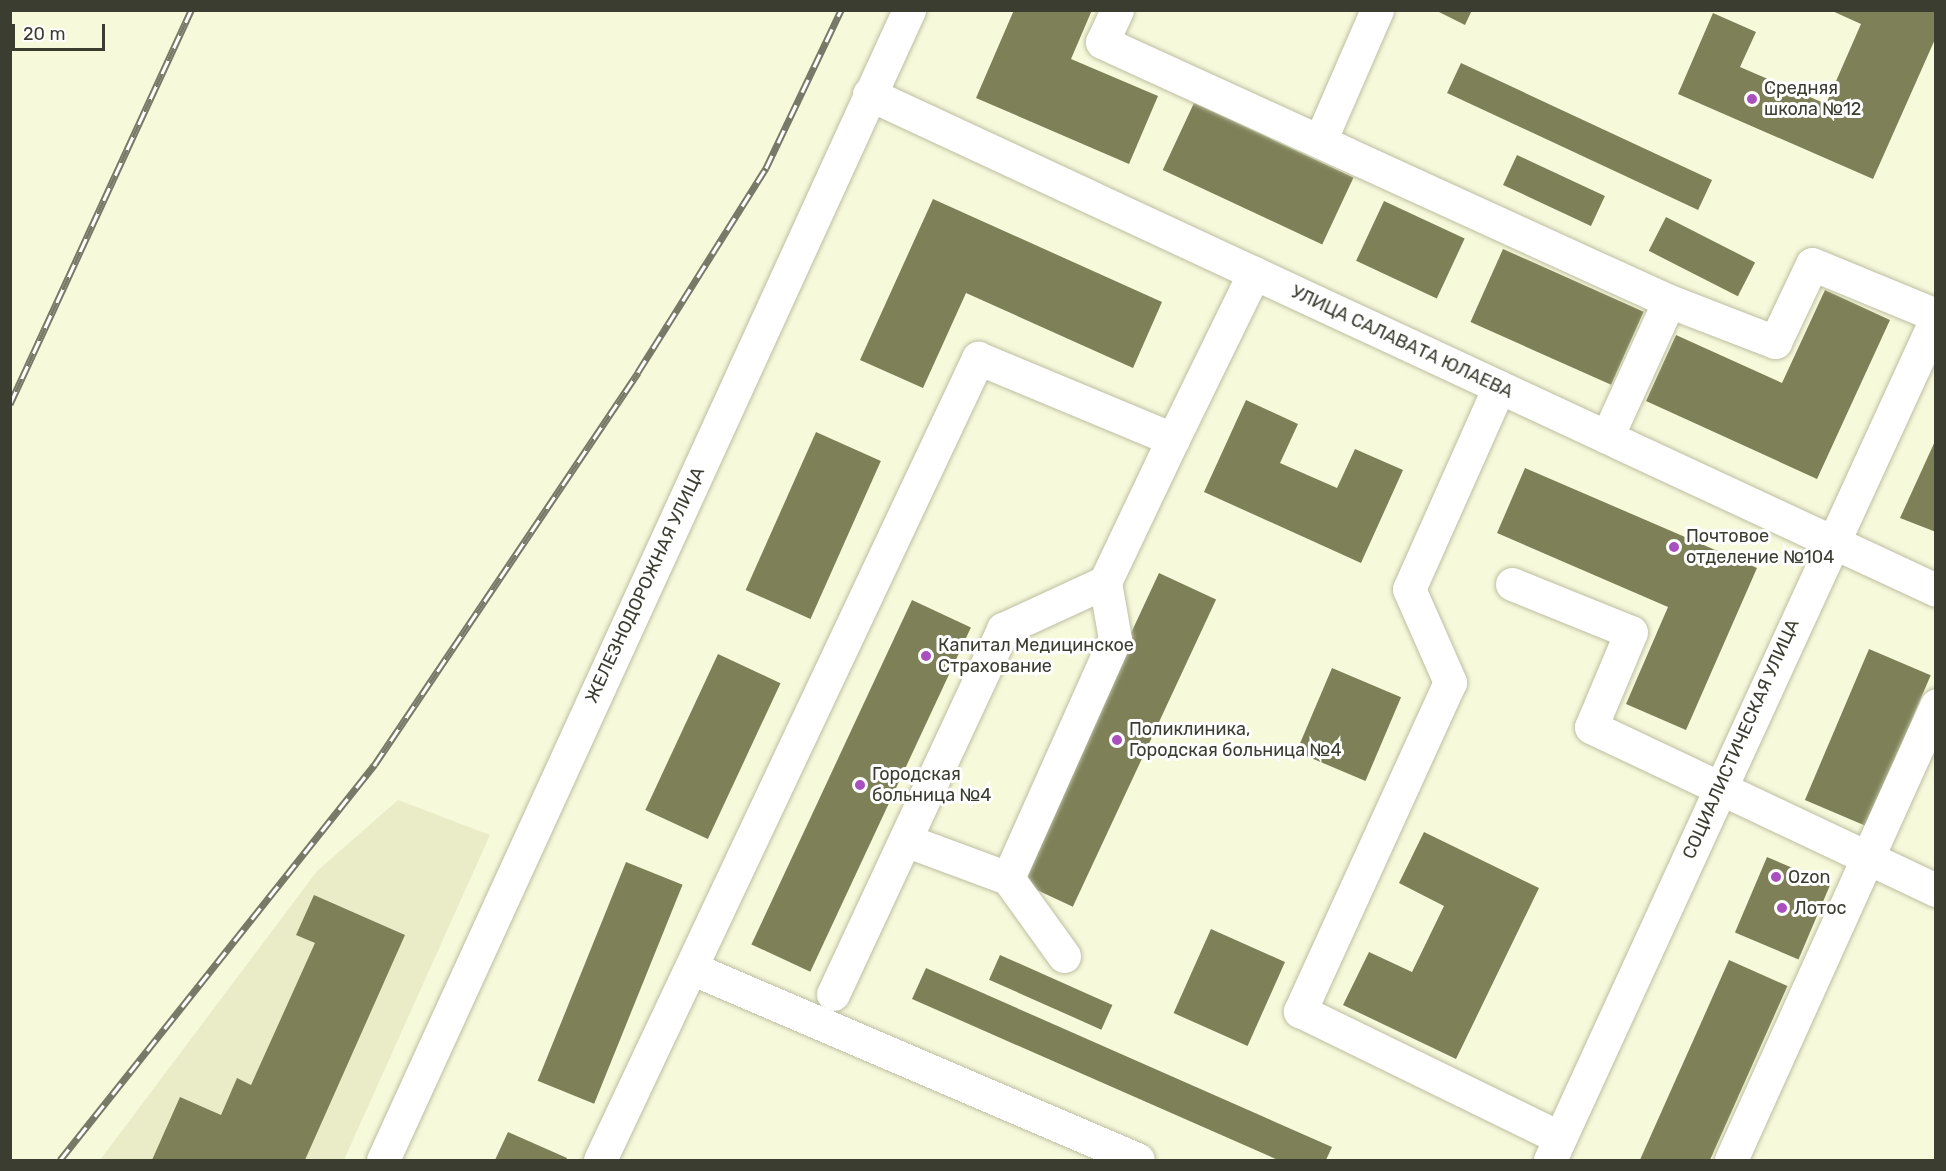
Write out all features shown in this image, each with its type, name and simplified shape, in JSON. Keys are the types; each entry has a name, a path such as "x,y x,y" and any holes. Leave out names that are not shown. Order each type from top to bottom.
{"street":[{"name":"ЖЕЛЕЗНОДОРОЖНАЯ УЛИЦА","path":"383,1161 909,10"},
{"path":"1117,10 1102,42 1669,301 1775,342 1812,264 1935,317"},
{"path":"1320,141 1377,10"},
{"name":"УЛИЦА САЛАВАТА ЮЛАЕВА","path":"869,94 1935,590"},
{"path":"1008,878 1115,639 1105,582 1254,273"},
{"path":"1607,437 1669,301"},
{"name":"СОЦИАЛИСТИЧЕСКАЯ УЛИЦА","path":"1555,1149 1935,317"},
{"path":"600,1161 978,358 1173,439"},
{"path":"1500,387 1409,589 1450,682 1300,1011 1555,1149"},
{"path":"833,994 1003,629 1105,582"},
{"path":"1512,584 1631,632 1591,727 1718,791 1935,890"},
{"path":"1731,1161 1935,705"},
{"path":"905,840 1008,878 1064,956"},
{"path":"691,968 1138,1161"}],"shaded area":[{"path":"398,800 490,835 344,1160 100,1160 317,871"}],"building":[{"path":"1014,10 1092,10 1071,59 1158,96 1129,164 976,98"},
{"path":"1435,10 1472,10 1465,25"},
{"name":"Средняя школа №12","path":"1830,10 1936,10 1936,37 1873,179 1678,94 1713,13 1756,32 1740,67 1826,104 1861,24"},
{"path":"1461,63 1712,180 1698,210 1447,93"},
{"path":"1194,103 1354,177 1322,244 1163,170"},
{"path":"1517,155 1605,196 1591,226 1503,185"},
{"path":"933,199 1162,302 1133,368 966,293 923,388 860,360"},
{"path":"1384,201 1465,239 1437,298 1356,261"},
{"path":"1666,217 1755,262 1738,296 1649,251"},
{"path":"1503,249 1644,312 1611,385 1470,322"},
{"path":"1825,290 1890,320 1817,479 1646,401 1676,335 1782,383"},
{"path":"1246,400 1298,424 1280,463 1337,488 1355,449 1403,470 1361,563 1204,492"},
{"path":"816,432 881,461 810,619 746,590"},
{"path":"1936,439 1936,532 1900,518"},
{"path":"1525,468 1757,568 1686,730 1626,704 1668,607 1497,533"},
{"name":"Поликлиника, Городская больница №4","path":"1159,573 1216,600 1073,907 1016,880"},
{"name":"Городская больница №4","path":"912,600 971,627 810,972 751,944"},
{"path":"1869,649 1931,675 1867,826 1805,800"},
{"path":"718,654 781,683 708,839 645,810"},
{"path":"1332,668 1401,697 1365,781 1296,752"},
{"path":"1424,832 1539,888 1456,1059 1343,1005 1369,952 1412,972 1444,906 1399,883"},
{"name":"Лотос","path":"1767,857 1831,884 1798,959 1735,932"},
{"path":"626,862 683,885 594,1104 538,1081"},
{"path":"314,895 405,935 305,1160 152,1160 180,1097 221,1115 237,1078 251,1085 315,943 296,935"},
{"path":"1211,929 1285,962 1248,1046 1174,1013"},
{"path":"1000,955 1112,1005 1101,1030 989,980"},
{"path":"1729,960 1787,986 1710,1160 1640,1160"},
{"path":"926,968 1332,1147 1326,1160 1278,1160 912,999"},
{"path":"508,1132 567,1158 566,1160 495,1160"}],"railway":[{"path":"10,404 191,10"},
{"path":"60,1160 375,764 638,372 766,168 841,10"}],"place":[{"name":"Средняя школа №12","path":"1752,99"},
{"name":"Почтовое отделение №104","path":"1674,547"},
{"name":"Капитал Медицинское Страхование","path":"926,656"},
{"name":"Поликлиника, Городская больница №4","path":"1117,740"},
{"name":"Городская больница №4","path":"860,785"},
{"name":"Ozon","path":"1776,877"},
{"name":"Лотос","path":"1782,908"}]}
